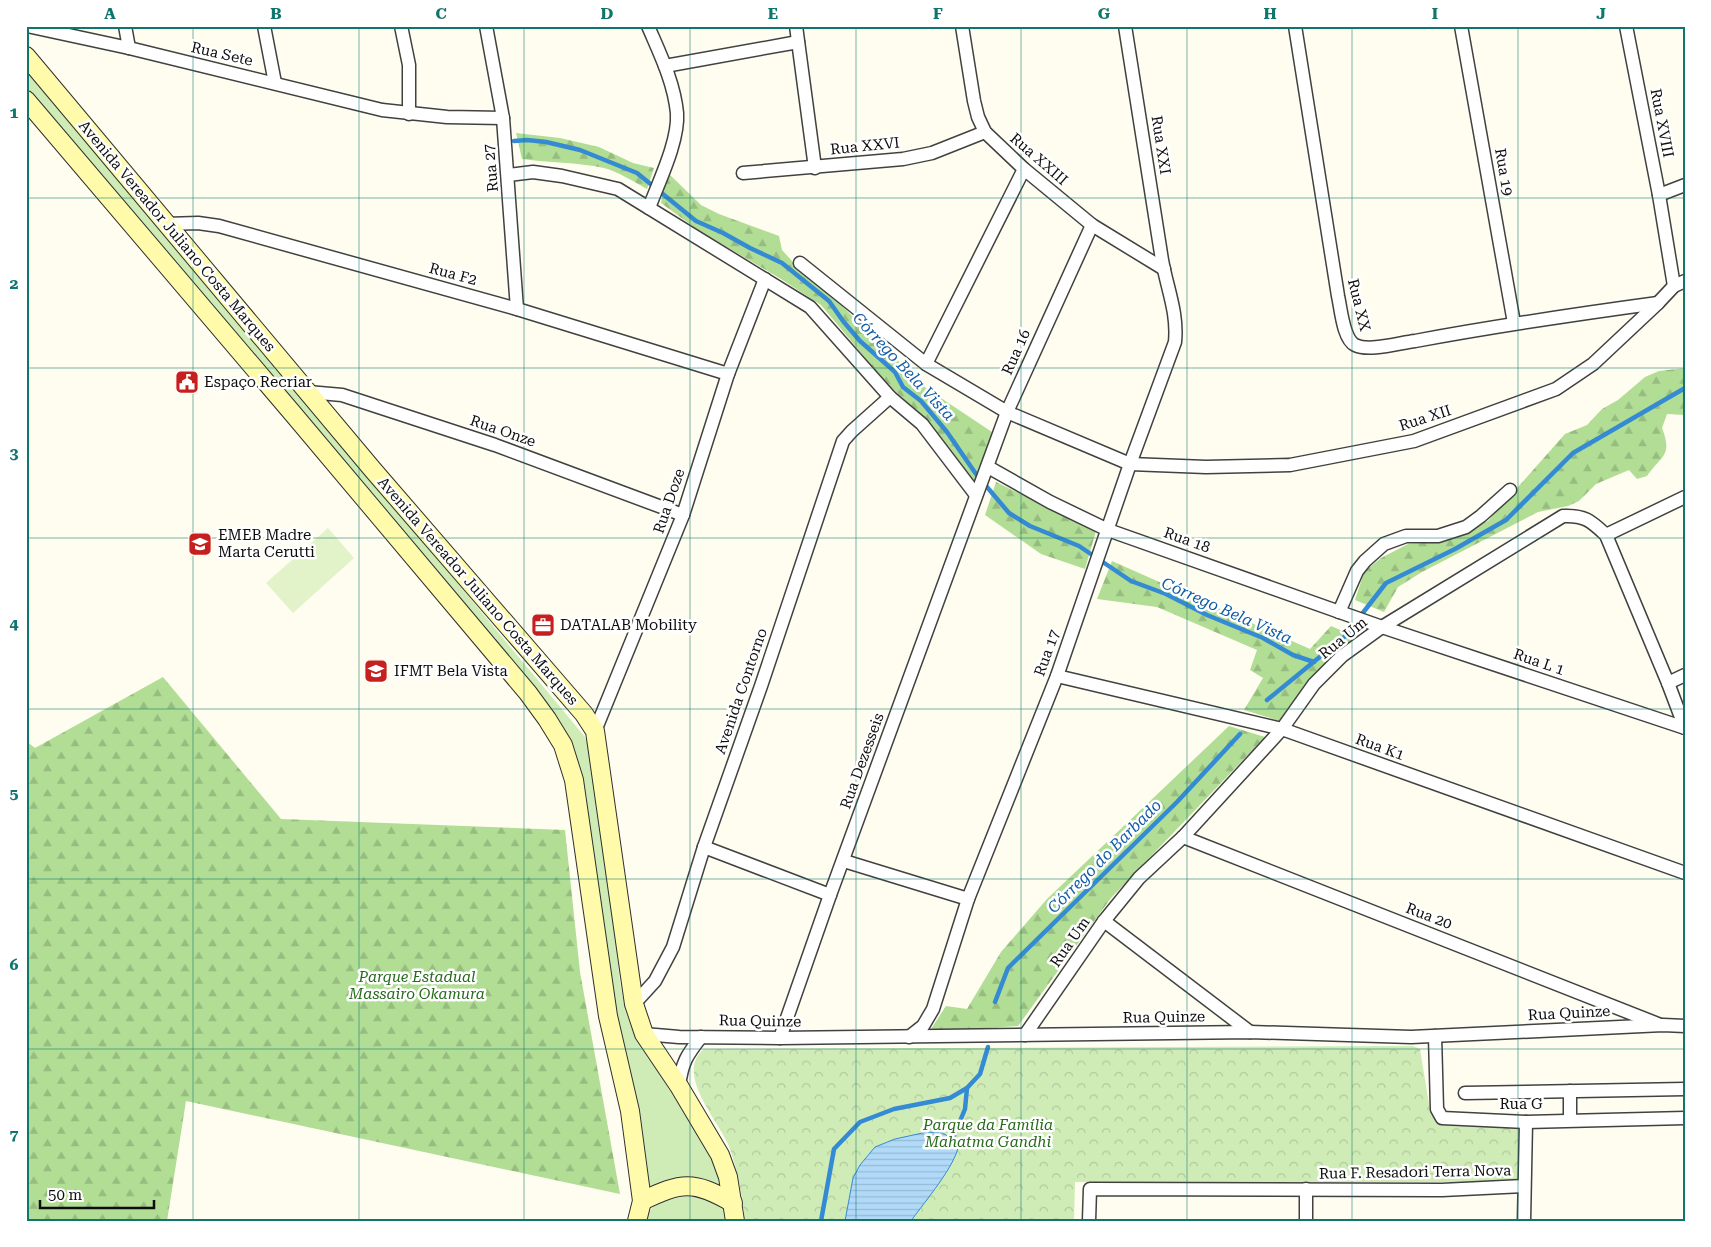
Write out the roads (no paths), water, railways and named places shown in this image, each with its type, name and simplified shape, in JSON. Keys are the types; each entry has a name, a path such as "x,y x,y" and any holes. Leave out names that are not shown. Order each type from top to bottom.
{"main road":[{"name":"Avenida Vereador Juliano Costa Marques","path":"26,56 373,470 584,714 595,731 634,1004 644,1034 679,1086 720,1155 728,1177 735,1221"},
{"name":"Avenida Vereador Juliano Costa Marques","path":"26,100 288,407 528,693 563,745 574,780 608,1016 630,1111 642,1201"},
{"path":"637,1221 642,1201 668,1189 690,1186 712,1191 733,1203"}],"street":[{"name":"Rua Sete","path":"27,26 129,48 382,110 504,123"},
{"path":"125,26 129,48"},
{"path":"264,26 275,83"},
{"path":"401,26 408,65 409,114"},
{"name":"Rua 27","path":"486,26 504,123 517,308"},
{"path":"648,26 671,83 677,114 673,146 651,203"},
{"path":"796,26 815,168"},
{"name":"Rua XXIII","path":"962,26 974,101 978,117 985,132 1024,169 1092,225 1164,269"},
{"name":"Rua XXI","path":"1126,26 1164,269"},
{"name":"Rua XX","path":"1295,26 1338,296 1347,338 1354,344 1363,348 1378,346 1514,323 1658,303"},
{"name":"Rua 19","path":"1461,26 1514,323"},
{"name":"Rua XVIII","path":"1626,26 1659,195 1679,283"},
{"path":"664,66 798,42"},
{"name":"Rua XXVI","path":"743,173 903,160 932,153 985,132"},
{"path":"926,364 1024,169"},
{"path":"508,175 533,172 562,176 618,189 651,203 810,307 890,397 922,424 977,493"},
{"path":"1659,195 1685,185"},
{"name":"Rua F2","path":"166,224 198,223 219,226 517,308 728,374"},
{"name":"Rua 16","path":"977,493 1007,412 1092,225"},
{"path":"800,263 926,364 1007,412 1130,464"},
{"name":"Rua 17","path":"909,1037 923,1026 933,1009 968,899 1057,676 1130,464 1175,342 1176,314 1164,269"},
{"name":"Rua Doze","path":"595,731 683,515 728,374 765,279"},
{"name":"Rua XII","path":"1130,464 1206,467 1290,465 1414,441 1556,389 1593,364 1679,283"},
{"name":"Rua Onze","path":"308,392 342,395 394,411 494,445 683,515"},
{"name":"Avenida Contorno","path":"634,1004 655,981 673,947 704,848 761,686 840,448 843,441 852,431 890,397"},
{"name":"Rua 18","path":"987,469 1108,530 1382,627"},
{"path":"1339,612 1357,571 1384,544 1406,536 1438,536 1466,527 1482,516 1510,490"},
{"name":"Rua Dezesseis","path":"780,1038 830,894 844,861 977,493"},
{"path":"1606,536 1685,497"},
{"name":"Rua Um","path":"1025,1035 1104,921 1139,878 1183,837 1282,729 1314,684 1342,656 1382,627 1563,516 1576,516 1591,521 1606,536 1685,728"},
{"name":"Rua L 1","path":"1382,627 1685,728"},
{"path":"1668,683 1685,675"},
{"name":"Rua K1","path":"1057,676 1282,729 1685,873"},
{"name":"Rua 20","path":"1183,837 1663,1025"},
{"path":"704,848 830,894"},
{"path":"844,861 968,899"},
{"path":"1104,921 1250,1032"},
{"name":"Rua Quinze","path":"644,1034 780,1038 1250,1032 1411,1037 1663,1025 1685,1026"},
{"name":"Rua G","path":"1435,1036 1437,1109 1442,1118 1526,1122 1685,1118"},
{"path":"679,1086 681,1068 687,1054 702,1037"},
{"path":"1465,1093 1685,1089"},
{"path":"1570,1091 1570,1120"},
{"path":"1524,1221 1526,1122"},
{"name":"Rua F. Resadori Terra Nova","path":"1089,1221 1090,1189 1442,1190 1524,1186"},
{"path":"1306,1189 1306,1221"}],"water":[{"path":"927,1132 943,1133 959,1144 946,1173 911,1221 845,1221 853,1178 860,1165 875,1147 895,1139"}],"waterway":[{"name":"Córrego Bela Vista","path":"514,141 546,142 580,150 637,173 696,221 782,263 829,301 860,341 895,372 903,387 921,401 947,432 976,474 1009,513 1030,526 1079,546 1131,581 1166,594 1207,615 1263,638 1293,655 1314,662"},
{"name":"Córrego do Barbado","path":"1362,614 1386,583 1455,549 1506,520 1573,453 1685,388"},
{"name":"Córrego do Barbado","path":"1267,700 1349,633"},
{"name":"Córrego do Barbado","path":"995,1002 1008,968 1177,802 1240,734"},
{"name":"Córrego do Barbado","path":"821,1221 834,1149 860,1122 894,1109 950,1098 967,1088 980,1074 988,1047"},
{"path":"953,1138 965,1109 967,1088"}],"place":[{"name":"Espaço Recriar","path":"187,382"},
{"name":"EMEB Madre Marta Cerutti","path":"200,544"},
{"name":"DATALAB Mobility","path":"543,625"},
{"name":"IFMT Bela Vista","path":"376,671"}],"park label":[{"name":"Parque Estadual Massairo Okamura","path":"417,986"},
{"name":"Parque da Família Mahatma Gandhi","path":"988,1134"}]}
